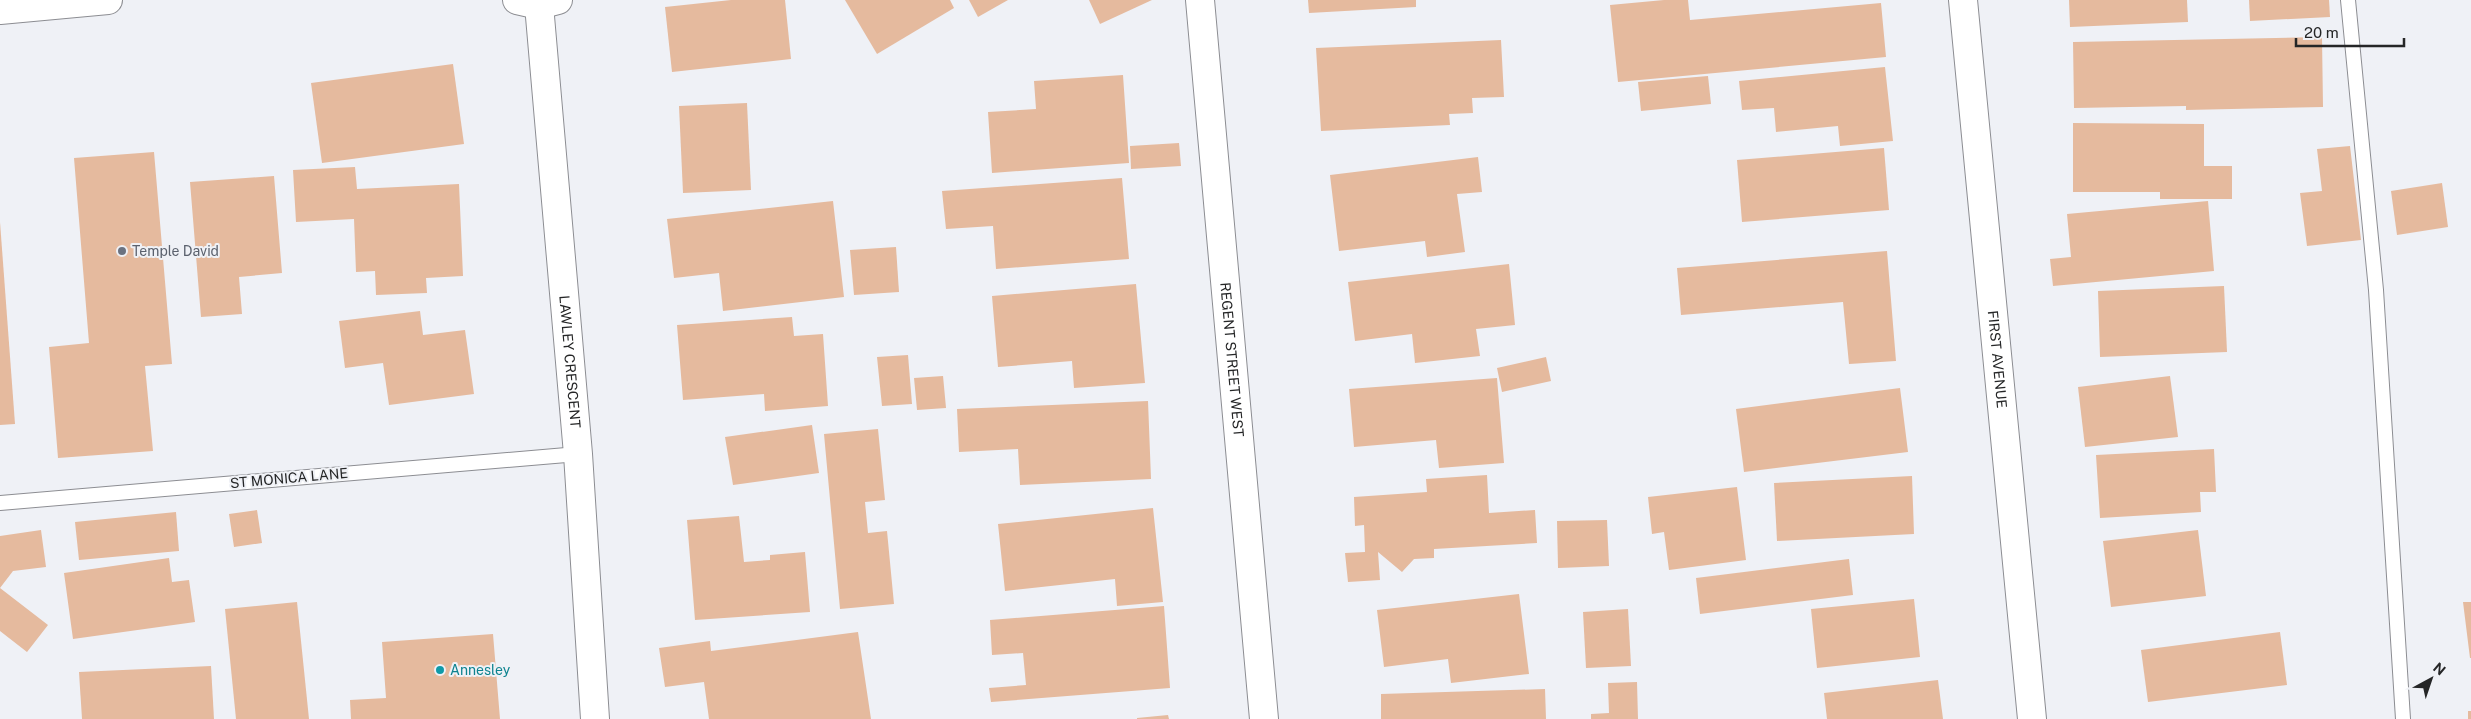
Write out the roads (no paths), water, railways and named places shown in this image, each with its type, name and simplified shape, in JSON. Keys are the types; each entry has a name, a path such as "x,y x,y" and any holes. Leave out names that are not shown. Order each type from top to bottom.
{"street":[{"path":"0,10 108,0"},
{"name":"REGENT STREET WEST","path":"1200,0 1264,719"},
{"name":"FIRST AVENUE","path":"1963,0 2032,719"},
{"name":"LAWLEY CRESCENT","path":"538,2 578,454 595,719"}],"lane":[{"path":"2348,0 2376,290 2403,719"},
{"name":"ST MONICA LANE","path":"0,503 578,454"}],"place":[{"name":"Temple David","path":"122,251"},
{"name":"Annesley","path":"440,670"}]}
